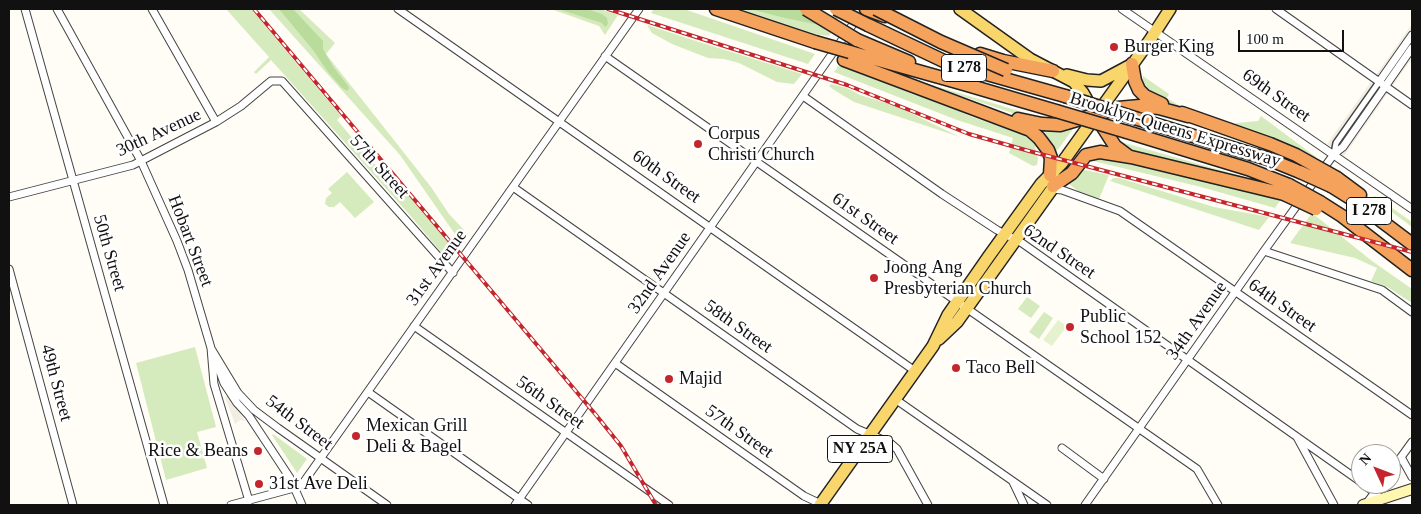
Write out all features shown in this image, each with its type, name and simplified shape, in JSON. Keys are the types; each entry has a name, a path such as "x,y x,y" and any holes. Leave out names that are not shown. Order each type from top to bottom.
{"highway":[{"name":"I 278","path":"716,9 847,56 964,84"},
{"path":"806,9 857,40 964,84"},
{"name":"I 278","path":"836,9 948,63 1065,96"},
{"path":"871,10 1065,96"},
{"path":"906,25 988,57 1053,72"},
{"path":"847,56 1024,128 1039,138 1050,154 1051,183 1072,173 1083,158 1090,153 1105,152 1287,189"},
{"path":"1132,64 1137,86 1142,93 1154,101 1188,116"},
{"name":"Brooklyn-Queens Expressway","path":"964,84 1248,169 1287,189"},
{"name":"Brooklyn-Queens Expressway","path":"1065,96 1268,159 1300,172 1334,182"},
{"path":"976,109 1048,125 1066,124 1118,108 1140,106 1159,108 1188,116 1270,144 1296,155 1334,182 1376,207 1409,241"},
{"path":"1095,116 1115,146 1131,158"},
{"name":"I 278","path":"1287,189 1368,236 1411,269"}],"main road":[{"path":"960,9 1030,59 1077,86 1087,98 1095,116"},
{"path":"1095,116 1170,9"},
{"path":"1053,72 1097,81 1106,79 1132,64"},
{"name":"NY 25A","path":"822,505 933,346 948,315 962,305 1009,237 1041,184 1051,183 1062,163 1095,116"},
{"path":"1364,505 1379,496 1412,489"}],"street":[{"name":"50th Street","path":"25,9 164,505"},
{"name":"Hobart Street","path":"57,9 141,161 177,241 188,270 211,348 214,384 248,500"},
{"path":"152,9 216,122"},
{"name":"60th Street","path":"398,9 915,371"},
{"name":"31st Avenue","path":"231,505 294,488 303,483 639,9"},
{"name":"69th Street","path":"1122,9 1412,209"},
{"path":"1276,9 1412,105"},
{"name":"32nd Avenue","path":"517,502 802,96 871,10"},
{"name":"34th Avenue","path":"1334,154 1336,143 1412,35"},
{"name":"34th Avenue","path":"1085,505 1264,251 1334,154 1342,148 1412,48"},
{"name":"61st Street","path":"606,56 1197,469 1218,505"},
{"name":"30th Avenue","path":"9,197 133,166 216,122 240,106 271,81 282,81"},
{"name":"57th Street","path":"282,81 453,273"},
{"name":"62nd Street","path":"802,96 942,194 1038,254 1351,475"},
{"name":"64th Street","path":"1051,183 1062,190 1120,211 1412,415"},
{"name":"58th Street","path":"513,187 857,429 890,443 898,449 928,505"},
{"path":"1264,251 1382,290 1412,312"},
{"name":"49th Street","path":"9,269 73,505"},
{"name":"56th Street","path":"414,326 669,505"},
{"path":"211,348 224,383 249,416 290,478 302,505"},
{"name":"54th Street","path":"211,348 238,393 254,410 387,505"},
{"name":"57th Street","path":"615,363 804,496 822,505"},
{"path":"368,392 517,502 528,505"},
{"path":"896,399 1047,505"},
{"name":"62nd Street","path":"1296,436 1334,505"},
{"path":"1412,442 1401,457 1412,477"},
{"path":"1062,448 1104,479"},
{"path":"1011,480 1024,505"}],"green space":[{"path":"226,9 251,9 341,116 337,120 383,174 390,176 414,201 453,248 446,258 271,60 256,74 254,72 269,57"},
{"path":"269,9 299,9 335,43 326,54 431,187 449,214 465,231 459,240 400,155"},
{"path":"279,9 293,9 323,41 323,49 334,68 349,87 348,91 342,88 328,72 313,50"},
{"path":"551,9 600,9 618,15 605,35 599,26"},
{"path":"558,9 587,9 602,14 607,18 608,24 605,27 602,23"},
{"path":"654,9 684,9 815,54 808,64 651,13"},
{"path":"739,9 817,9 838,18 829,36 812,34"},
{"path":"750,9 805,9 829,27 785,18"},
{"path":"647,25 802,74 794,84 777,82 739,63 724,59 708,58 672,44 652,33"},
{"path":"840,64 868,74 912,94 943,103 972,117 1028,136 1034,142 1038,159 1037,165 1033,166 1009,153 1013,138 957,120 834,72"},
{"path":"1143,76 1169,94 1167,98 1188,111 1156,97 1142,88 1144,85"},
{"path":"831,84 896,106 960,137 854,102 834,90 829,86"},
{"path":"932,85 1049,120 1033,120"},
{"path":"1261,116 1316,157 1314,159 1233,127 1236,123 1258,121"},
{"path":"1075,126 1056,152 1043,129"},
{"path":"1121,142 1245,177 1253,180 1128,151"},
{"path":"1095,155 1281,199 1275,208 1201,187 1089,160"},
{"path":"1080,169 1109,175 1099,199 1082,194 1069,184"},
{"path":"347,172 374,202 355,218 340,202 334,207 329,207 325,204 326,198 332,193 328,189"},
{"path":"1113,178 1119,178 1214,207 1269,217 1259,230 1110,181"},
{"path":"1375,196 1412,222 1412,227 1373,198"},
{"path":"1312,213 1372,261 1412,289 1412,303 1389,288 1371,281 1377,268 1355,258 1290,243"},
{"path":"1027,297 1040,306 1031,318 1018,309"},
{"path":"1044,312 1053,318 1039,339 1029,332"},
{"path":"1058,320 1067,326 1052,346 1043,340"},
{"path":"195,347 216,427 197,432 207,468 166,480 136,363"},
{"path":"272,435 307,459 297,473"}],"shaded area":[{"path":"1412,24 1412,58 1344,156 1327,144"},
{"path":"229,395 245,421 240,420 235,424 225,397"}],"railway":[{"path":"254,9 596,415 621,446 656,505"},
{"path":"608,9 847,85 969,134 1412,252"}],"place":[{"name":"Burger King","path":"1114,47"},
{"name":"Corpus Christi Church","path":"698,144"},
{"name":"Joong Ang Presbyterian Church","path":"874,278"},
{"name":"Public School 152","path":"1070,327"},
{"name":"Taco Bell","path":"956,368"},
{"name":"Majid","path":"669,379"},
{"name":"Mexican Grill Deli & Bagel","path":"356,436"},
{"name":"Rice & Beans","path":"258,451"},
{"name":"31st Ave Deli","path":"259,484"}]}
